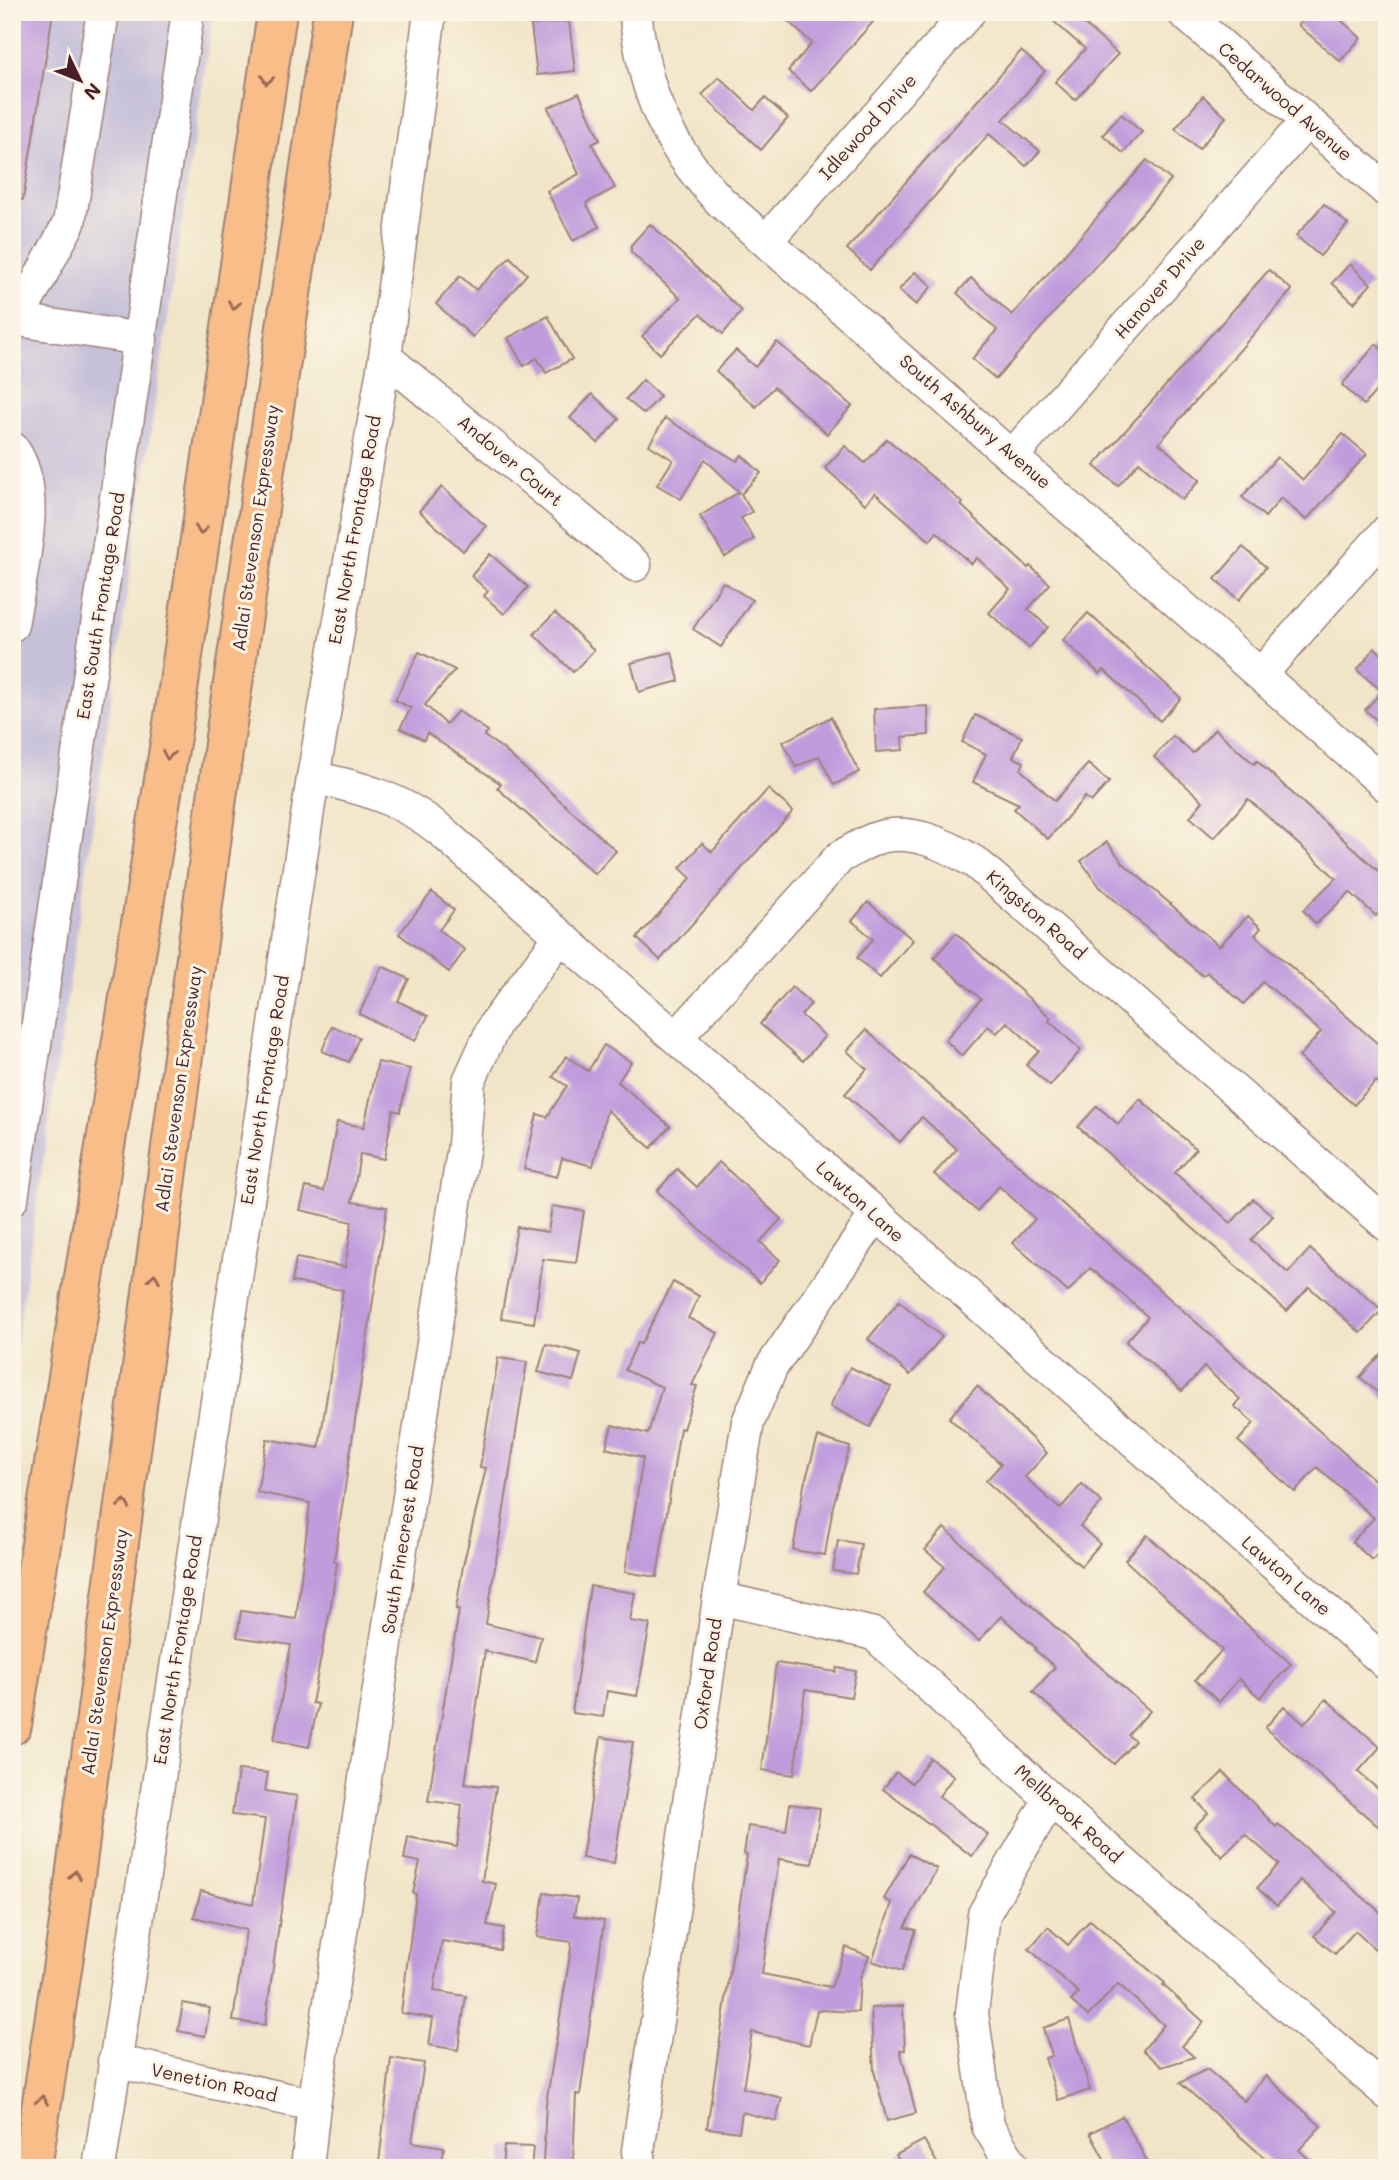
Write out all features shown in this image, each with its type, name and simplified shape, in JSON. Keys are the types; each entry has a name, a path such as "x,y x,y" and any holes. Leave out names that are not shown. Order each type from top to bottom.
{"highway":[{"path":"12,1726 173,724 277,12"},
{"name":"Adlai Stevenson Expressway","path":"32,2168 69,1923 225,737 333,12"}],"street":[{"path":"103,12 69,223 15,320 141,339"},
{"name":"East South Frontage Road","path":"12,1199 188,12"},
{"name":"East North Frontage Road","path":"100,2168 114,2061 313,778 384,356 430,12"},
{"name":"South Ashbury Avenue","path":"636,12 649,94 665,131 688,166 712,192 1387,786"},
{"name":"Idlewood Drive","path":"766,241 969,12"},
{"name":"Cedarwood Avenue","path":"1183,12 1387,191"},
{"name":"Hanover Drive","path":"1013,455 1307,121"},
{"name":"Andover Court","path":"384,356 635,565"},
{"path":"12,448 26,472 30,500 17,561 12,625"},
{"path":"1261,674 1387,531"},
{"name":"Lawton Lane","path":"313,778 388,797 421,814 1387,1664"},
{"name":"Kingston Road","path":"677,1037 840,857 875,839 901,835 930,840 976,863 1387,1225"},
{"name":"South Pinecrest Road","path":"307,2168 314,2105 464,1145 469,1081 495,1024 561,937"},
{"name":"Oxford Road","path":"641,2168 638,2151 719,1598 748,1422 772,1366 875,1216"},
{"name":"Mellbrook Road","path":"719,1598 874,1634 1050,1799 1387,2093"},
{"path":"1014,2168 989,2126 972,2013 984,1914 1050,1799"},
{"name":"Venetion Road","path":"114,2061 314,2105"}],"shaded area":[{"path":"12,12 213,12 12,1371"}],"building":[{"path":"12,12 53,12 23,200 12,199"},
{"path":"778,12 882,12 811,91 788,71 812,43"},
{"path":"1043,12 1096,12 1085,25 1118,54 1075,100 1055,82 1085,49"},
{"path":"1309,12 1332,12 1361,38 1340,61 1298,25"},
{"path":"569,21 575,71 537,75 531,25"},
{"path":"1021,51 1045,71 1003,120 1040,151 1026,166 989,134 870,270 847,249"},
{"path":"719,77 754,110 765,98 788,118 761,150 702,95"},
{"path":"579,93 600,140 592,144 615,188 586,203 599,227 573,241 547,191 579,174 548,108"},
{"path":"1203,96 1226,117 1199,149 1175,129"},
{"path":"1121,114 1142,132 1123,153 1103,135"},
{"path":"1147,160 1171,180 996,379 972,359 997,330 957,293 971,278 1012,315"},
{"path":"1324,204 1348,224 1320,256 1296,236"},
{"path":"650,224 742,311 723,334 700,314 660,354 642,336 680,298 631,252 631,245"},
{"path":"510,257 527,274 473,337 436,304 460,276 476,290"},
{"path":"1350,264 1371,284 1354,303 1332,283"},
{"path":"1269,270 1292,290 1159,443 1200,480 1182,500 1139,462 1118,486 1094,466"},
{"path":"915,272 932,286 916,305 899,290"},
{"path":"548,316 572,359 546,373 537,358 524,366 508,338"},
{"path":"777,342 852,406 827,434 774,387 756,407 716,371 736,350 755,367"},
{"path":"1376,344 1387,354 1387,378 1364,405 1342,385"},
{"path":"643,380 660,396 644,414 626,399"},
{"path":"592,394 619,419 598,443 570,418"},
{"path":"665,418 737,461 742,455 761,473 741,494 752,512 741,518 754,539 725,557 700,516 739,492 705,459 681,499 657,485 673,460 649,445"},
{"path":"1343,434 1367,454 1306,520 1281,498 1265,517 1242,497 1277,457 1303,480"},
{"path":"887,439 963,503 961,505 1028,568 1030,566 1050,584 1028,609 1048,627 1029,648 989,613 1010,589 977,558 971,564 937,532 930,541 875,493 865,504 825,468 845,446 865,463"},
{"path":"442,487 486,526 463,551 419,511"},
{"path":"1243,547 1266,567 1239,600 1215,579"},
{"path":"490,554 528,587 504,614 484,596 488,591 471,576"},
{"path":"723,582 752,600 721,647 693,629"},
{"path":"555,613 594,650 573,672 534,634"},
{"path":"1088,613 1181,698 1160,721 1104,670 1100,674 1063,640"},
{"path":"1375,648 1387,659 1387,729 1365,710 1382,691 1357,670"},
{"path":"419,652 455,670 425,705 446,724 458,711 488,731 484,736 502,748 616,851 595,874 497,788 501,784 427,733 424,740 400,728 411,708 395,700"},
{"path":"672,652 679,681 639,692 631,663"},
{"path":"928,706 929,735 902,737 903,750 876,752 874,709"},
{"path":"975,715 1022,737 1013,757 1024,762 1021,770 1055,801 1088,764 1109,782 1091,802 1085,797 1048,839 1014,809 1019,804 973,782 986,754 962,742"},
{"path":"831,717 859,772 834,785 819,756 796,767 783,742"},
{"path":"1215,729 1254,764 1257,761 1387,879 1387,904 1376,916 1350,892 1316,924 1303,910 1336,878 1248,799 1214,838 1190,817 1203,801 1154,757 1173,736 1193,753"},
{"path":"768,789 793,811 660,960 637,938 691,878 680,868 702,843 712,852"},
{"path":"1107,842 1123,863 1219,946 1248,916 1261,928 1255,935 1387,1052 1387,1090 1376,1081 1354,1105 1299,1057 1321,1032 1284,999 1263,982 1244,1004 1207,972 1203,976 1100,887 1081,861"},
{"path":"432,892 454,910 439,930 465,950 449,972 399,934"},
{"path":"868,902 913,940 880,978 857,958 873,939 852,921"},
{"path":"956,933 1051,1018 1049,1021 1081,1050 1050,1086 1026,1065 1039,1051 1007,1022 997,1033 988,1026 962,1056 945,1040 981,999 934,958"},
{"path":"382,966 409,979 398,1001 428,1016 415,1041 359,1014"},
{"path":"792,987 811,1004 801,1015 825,1036 803,1061 760,1024"},
{"path":"332,1026 359,1037 349,1062 322,1051"},
{"path":"866,1030 1387,1491 1387,1544 1372,1560 1352,1542 1374,1518 1317,1467 1295,1492 1238,1441 1254,1423 1234,1406 1240,1399 1204,1367 1182,1391 1126,1342 1148,1317 1111,1284 1090,1268 1068,1292 1013,1243 1035,1219 999,1186 977,1211 934,1174 957,1149 922,1117 900,1142 845,1094 867,1069 847,1051"},
{"path":"604,1045 631,1062 618,1082 670,1126 651,1148 607,1110 593,1166 562,1158 557,1177 524,1169 537,1114 547,1117 567,1086 553,1077 566,1056 588,1071"},
{"path":"378,1062 410,1069 400,1112 393,1110 384,1159 360,1154 352,1202 387,1207 334,1561 337,1562 331,1605 312,1703 318,1704 309,1747 274,1740 291,1645 237,1637 241,1611 296,1619 310,1503 257,1492 267,1439 319,1448 343,1290 292,1282 296,1258 345,1267 352,1222 300,1210 306,1187 324,1191 337,1122 364,1127"},
{"path":"1140,1099 1196,1149 1175,1173 1231,1223 1253,1199 1273,1216 1251,1240 1288,1273 1310,1249 1382,1310 1361,1333 1309,1287 1287,1311 1078,1127 1097,1106 1118,1124"},
{"path":"719,1162 781,1219 760,1242 780,1260 760,1283 657,1191 677,1169 697,1187"},
{"path":"552,1206 584,1211 576,1263 543,1259 534,1323 501,1318 517,1227 548,1232"},
{"path":"673,1282 699,1296 688,1318 718,1333 692,1385 697,1386 683,1429 680,1428 657,1577 625,1572 643,1458 606,1448 612,1425 648,1434 662,1387 625,1370 637,1343 641,1344"},
{"path":"899,1301 942,1337 910,1375 868,1339"},
{"path":"546,1344 581,1353 573,1381 538,1372"},
{"path":"1387,1348 1387,1401 1360,1377"},
{"path":"498,1358 527,1362 486,1624 541,1637 535,1662 485,1651 465,1784 496,1787 482,1881 496,1884 487,1925 504,1928 500,1950 442,1941 434,1991 466,1996 458,2050 429,2045 433,2018 401,2013 416,1894 413,1893 420,1862 404,1859 408,1837 457,1847 462,1805 428,1801 459,1610 456,1609 463,1566 486,1468 480,1467"},
{"path":"850,1367 891,1387 870,1427 830,1406"},
{"path":"977,1386 1047,1453 1025,1477 1060,1509 1082,1484 1102,1502 1080,1526 1100,1544 1081,1566 986,1481 1001,1464 949,1418"},
{"path":"818,1437 850,1447 833,1506 825,1555 793,1550 804,1485"},
{"path":"944,1528 1150,1711 1128,1735 1135,1741 1114,1764 1033,1692 1055,1667 1001,1616 979,1641 923,1592 945,1567 925,1550"},
{"path":"1147,1535 1291,1664 1260,1698 1239,1679 1219,1702 1195,1680 1222,1650 1125,1560"},
{"path":"838,1540 861,1544 856,1574 833,1571"},
{"path":"590,1586 635,1593 630,1621 650,1624 637,1696 607,1691 603,1717 572,1713"},
{"path":"776,1663 836,1672 837,1668 856,1671 851,1697 805,1690 794,1775 762,1770"},
{"path":"1326,1699 1380,1747 1358,1772 1387,1797 1387,1834 1265,1728 1284,1706 1304,1724"},
{"path":"601,1737 633,1742 614,1863 582,1858"},
{"path":"930,1758 954,1776 939,1796 988,1835 972,1856 883,1789 896,1772 912,1783"},
{"path":"238,1770 268,1773 265,1791 297,1796 265,2025 233,2021 246,1930 194,1917 201,1891 253,1904 265,1819 232,1815"},
{"path":"1223,1772 1276,1827 1278,1824 1387,1918 1387,1960 1355,1931 1335,1954 1314,1936 1336,1912 1300,1880 1277,1906 1257,1888 1279,1864 1245,1834 1222,1857 1194,1827 1208,1813 1195,1799"},
{"path":"790,1804 820,1808 812,1864 779,1859 762,1974 831,1987 846,1947 869,1956 860,1978 858,2012 817,2010 809,2045 752,2032 743,2088 782,2098 776,2121 742,2112 739,2132 707,2128 747,1855 744,1854 748,1826 786,1831"},
{"path":"909,1854 937,1869 905,1927 916,1930 902,1971 872,1961 892,1903 884,1899"},
{"path":"544,1893 577,1898 574,1916 604,1921 580,2095 576,2094 573,2164 543,2163 546,2104 572,1942 537,1937"},
{"path":"1090,1920 1165,1983 1163,1985 1204,2022 1182,2046 1194,2057 1162,2067 1143,2050 1164,2025 1118,1984 1088,2016 1071,2001 1079,1993 1029,1949 1048,1927 1068,1945"},
{"path":"183,2003 210,2008 205,2036 178,2031"},
{"path":"903,2006 905,2050 900,2050 916,2113 887,2121 874,2071 871,2008"},
{"path":"1069,2019 1090,2090 1058,2100 1045,2058 1052,2056 1043,2028"},
{"path":"391,2058 424,2063 412,2142 444,2147 441,2168 379,2163"},
{"path":"1207,2069 1244,2101 1266,2076 1321,2126 1299,2150 1319,2168 1276,2168 1180,2083"},
{"path":"1122,2116 1151,2168 1109,2168 1090,2133"},
{"path":"924,2140 940,2168 903,2168 896,2155"},
{"path":"504,2146 533,2147 531,2168 502,2168"}]}
